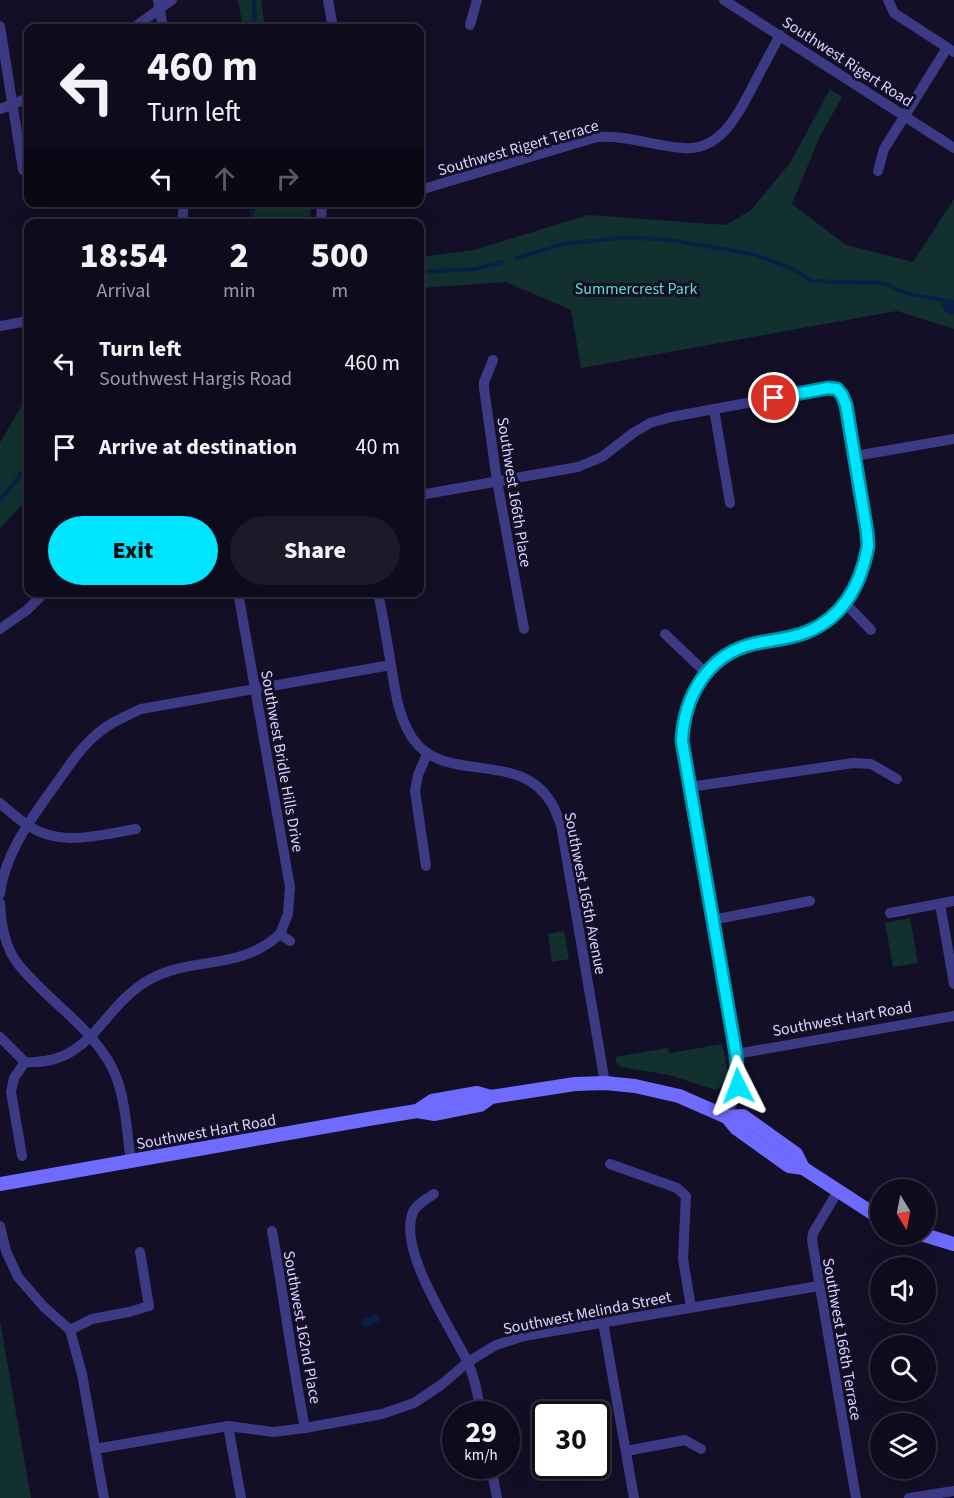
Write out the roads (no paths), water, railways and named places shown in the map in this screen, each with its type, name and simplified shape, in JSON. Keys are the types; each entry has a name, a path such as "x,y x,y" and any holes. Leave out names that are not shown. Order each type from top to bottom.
{"main road":[{"name":"Southwest Hart Road","path":"0,1184 417,1111 432,1101 477,1093 491,1097 574,1084 605,1083 669,1093 726,1117 736,1128 789,1166 803,1168 870,1212"},
{"path":"936,1239 954,1244"}],"street":[{"path":"137,24 159,4 172,0"},
{"path":"328,0 332,24"},
{"path":"470,25 477,0"},
{"name":"Southwest Rigert Road","path":"724,0 954,148"},
{"path":"878,171 884,149 950,50 894,13 888,0"},
{"path":"159,4 162,24"},
{"path":"0,26 23,170"},
{"name":"Southwest Rigert Terrace","path":"424,189 597,137 611,136 684,148 704,145 714,140 733,123 780,35"},
{"path":"0,109 24,100"},
{"path":"0,326 24,322"},
{"name":"Southwest 166th Place","path":"493,360 484,382 484,388 497,481 524,629"},
{"path":"424,494 578,467 602,457 650,423 671,417 828,388 837,389 842,395 846,405 855,456 868,546 866,560 857,583 846,604 834,615 806,633 742,648 720,660 705,673 685,713 682,741 736,1054 738,1086 726,1117"},
{"path":"714,409 730,503"},
{"path":"855,456 954,439"},
{"path":"0,629 27,610 40,597"},
{"name":"Southwest Bridle Hills Drive","path":"239,597 290,887 288,914 280,934"},
{"path":"379,597 397,702 405,725 414,740 427,754 415,791 426,866"},
{"path":"846,604 872,630"},
{"path":"665,634 705,673"},
{"path":"0,894 2,877 12,851 27,825 78,753 98,733 121,719 141,710 391,665"},
{"name":"Southwest 165th Avenue","path":"427,754 448,762 505,770 523,776 540,788 553,804 561,825 605,1083"},
{"path":"690,787 853,763 871,764 897,779"},
{"path":"0,803 27,825 50,836 78,839 136,829"},
{"path":"712,920 810,901"},
{"path":"890,913 954,901"},
{"path":"0,903 1,924 17,963 90,1035 110,1064 122,1096 131,1161"},
{"path":"940,904 954,984"},
{"path":"0,1037 25,1062 36,1063 68,1055 75,1051 136,987 160,973 242,957 262,949 280,934 290,941"},
{"name":"Southwest Hart Road","path":"736,1054 954,1016"},
{"path":"22,1156 11,1092 14,1078 25,1062"},
{"path":"610,1164 677,1188 686,1196 683,1259 691,1307"},
{"name":"Southwest 166th Terrace","path":"838,1191 813,1233 812,1249 856,1498"},
{"path":"434,1194 419,1204 412,1214 410,1220 414,1250 428,1288 468,1362 474,1377 479,1401"},
{"path":"0,1226 6,1251 18,1277 44,1307 70,1330 82,1374 104,1498"},
{"name":"Southwest 162nd Place","path":"272,1231 287,1317 291,1358 305,1428"},
{"path":"70,1330 92,1319 149,1306 140,1252"},
{"name":"Southwest Melinda Street","path":"95,1449 228,1426 273,1432 381,1414 414,1403 441,1385 468,1362 496,1345 524,1336 819,1286"},
{"path":"603,1322 634,1498"},
{"path":"228,1426 241,1498"},
{"path":"626,1451 685,1440 701,1449"},
{"path":"493,1479 497,1498"},
{"path":"909,1498 954,1491"}],"water":[{"path":"954,300 954,315 944,311 941,304"},
{"path":"376,1314 379,1316 379,1322 363,1326 361,1322 363,1319"}],"waterway":[{"path":"254,0 255,24"},
{"path":"252,219 253,207"},
{"path":"516,258 563,244 619,238 664,239 753,254 792,269 812,281 882,283 909,294 954,302"},
{"path":"424,272 475,269 502,262"},
{"path":"0,500 24,471"}],"park label":[{"name":"Summercrest Park","path":"636,288"}]}
